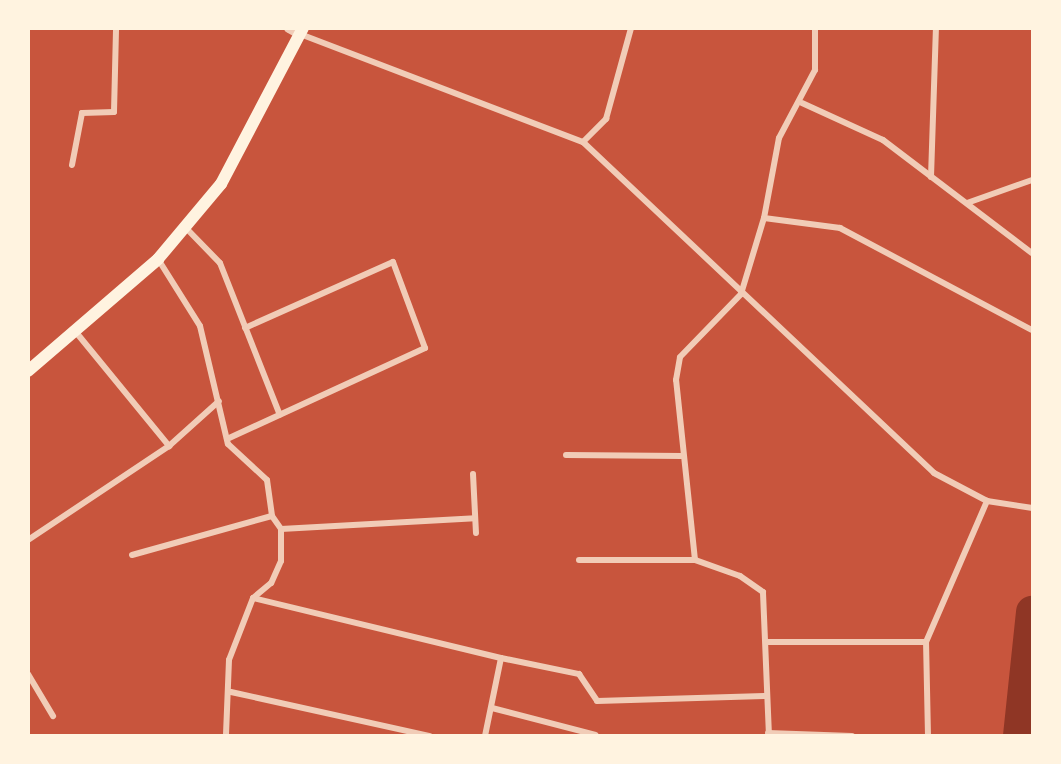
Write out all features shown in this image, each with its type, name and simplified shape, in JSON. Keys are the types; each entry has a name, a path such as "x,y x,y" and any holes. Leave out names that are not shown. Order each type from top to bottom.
{"main road":[{"path":"28,371 158,259 221,184 297,30"}],"street":[{"path":"72,165 82,113 114,111 116,28"},
{"path":"583,142 606,119 631,28"},
{"path":"695,560 682,456 676,380 680,357 741,294 765,218 779,138 802,103 815,70 815,28"},
{"path":"931,177 936,28"},
{"path":"297,30 583,142 741,294 934,473 987,501 1032,508"},
{"path":"802,103 884,140 1032,253"},
{"path":"967,203 1032,180"},
{"path":"765,218 840,228 1032,330"},
{"path":"185,227 220,263 280,415"},
{"path":"158,259 200,326 227,440 245,464 267,480 272,516 281,528 281,561 271,583 253,598 229,660 231,692 226,735"},
{"path":"227,440 425,348 393,262 245,328"},
{"path":"75,331 170,446"},
{"path":"28,540 170,446 219,401"},
{"path":"566,455 682,456"},
{"path":"473,474 476,533"},
{"path":"928,735 926,642 987,501"},
{"path":"132,555 272,516"},
{"path":"281,528 475,518"},
{"path":"579,560 695,560 740,576 763,592 768,642 766,696 768,734 852,735"},
{"path":"253,598 501,658 579,674 597,701 766,696"},
{"path":"768,642 926,642"},
{"path":"485,735 501,658"},
{"path":"28,674 53,716"},
{"path":"231,692 430,735"},
{"path":"492,708 596,735"}],"waterway":[{"path":"1019,736 1032,612"}]}
